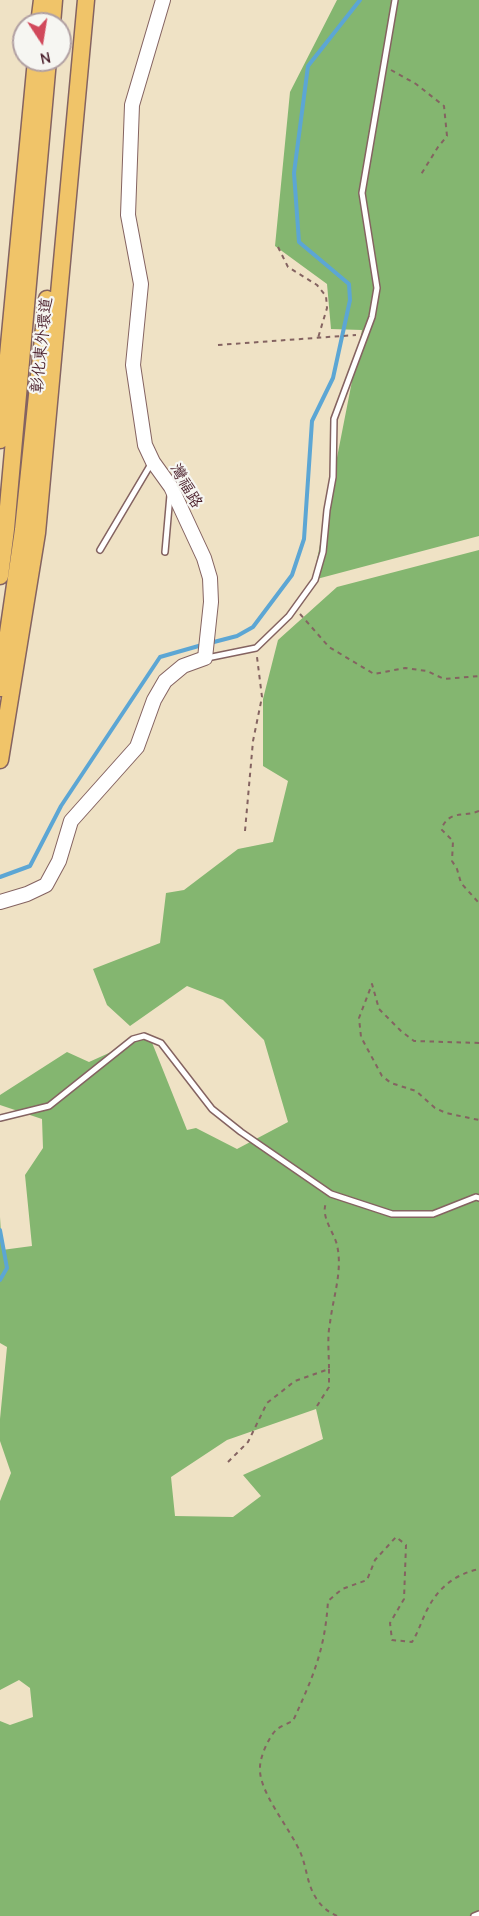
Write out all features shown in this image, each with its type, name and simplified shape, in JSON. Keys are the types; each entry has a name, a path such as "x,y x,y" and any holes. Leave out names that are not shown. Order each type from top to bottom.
{"main road":[{"name":"彰化東外環道","path":"0,688 22,530 73,87 75,0"},
{"path":"0,759 37,533 73,87 86,0"},
{"path":"0,440 40,86 38,72"},
{"name":"彰化東外環道","path":"0,576 6,529 40,86 44,72"}],"street":[{"name":"灣福路","path":"163,0 132,105 128,215 141,284 133,365 146,445 153,462 171,487 204,558 210,578 211,602 205,658"},
{"path":"0,902 27,894 46,885 59,861 71,821 136,747 153,700 165,681 183,666 205,658"}],"lane":[{"path":"205,658 256,648 289,616 294,606 315,580 323,552 333,477 334,419 372,317 377,288 362,193 395,0"},
{"path":"100,550 153,462"},
{"path":"165,552 171,487"},
{"path":"0,1118 49,1106 134,1039 144,1036 161,1043 212,1109 240,1132 331,1194 392,1214 433,1214 476,1197 479,1198"},
{"path":"474,1916 479,1914"}],"path":[{"path":"384,66 416,84 444,106 447,136 420,176"},
{"path":"278,247 288,267 317,285 326,296 327,308 318,338"},
{"path":"218,345 366,334"},
{"path":"294,606 329,647 374,674 405,668 427,671 444,679 479,676"},
{"path":"245,831 253,741 262,697 256,648"},
{"path":"479,811 472,814 453,815 445,821 441,830 453,841 452,861 461,883 479,903"},
{"path":"479,1043 414,1041 380,1009 372,984 359,1018 361,1037 382,1076 391,1083 416,1091 425,1101 446,1113 479,1120"},
{"path":"317,1407 329,1387 329,1324 338,1278 337,1245 329,1227 324,1206 331,1194"},
{"path":"228,1462 248,1442 267,1403 295,1381 329,1369"},
{"path":"337,1916 329,1912 316,1899 306,1879 303,1857 293,1836 260,1782 260,1765 266,1747 275,1731 293,1721 315,1673 326,1630 328,1600 342,1589 367,1580 375,1560 396,1537 406,1545 404,1599 390,1623 392,1640 412,1642 421,1629 428,1609 442,1588 462,1573 479,1569"}],"green space":[{"path":"337,0 479,0 479,536 313,580 362,330 331,329 327,284 275,246 290,92"},
{"path":"479,550 479,1916 0,1916 0,1721 10,1725 33,1717 30,1688 19,1680 0,1690 0,1501 11,1473 0,1441 7,1347 0,1343 0,1217 2,1250 32,1246 25,1175 43,1148 42,1119 0,1105 0,1095 67,1052 89,1062 149,1035 187,1130 196,1128 237,1149 288,1122 264,1040 223,1000 187,986 130,1026 107,1005 93,969 160,943 166,893 184,890 238,849 273,842 288,781 263,766 263,699 278,640 337,587","holes":["316,1409 323,1439 243,1475 261,1496 233,1517 175,1516 171,1477 227,1440"]}],"waterway":[{"path":"210,643 237,636 253,627 292,575 304,539 312,421 333,378 350,300 349,284 299,242 294,173 308,66 360,0"},
{"path":"0,877 30,866 61,806 160,657 202,645"},
{"path":"0,1230 7,1268 0,1280"}]}
